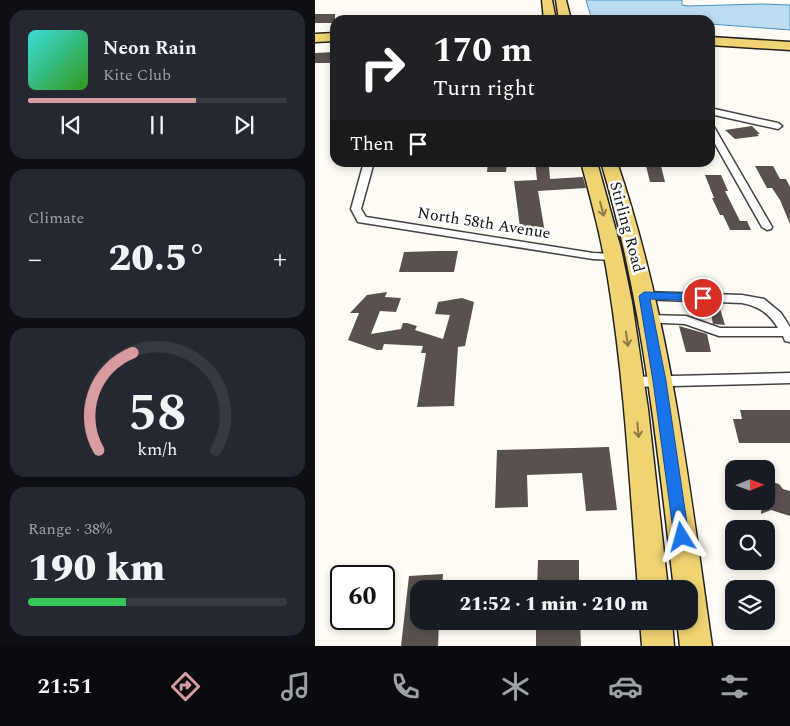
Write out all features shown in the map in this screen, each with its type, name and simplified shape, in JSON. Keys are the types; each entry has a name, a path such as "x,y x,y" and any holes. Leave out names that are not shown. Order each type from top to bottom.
{"main road":[{"path":"547,0 549,15"},
{"path":"561,0 564,15"},
{"path":"715,34 790,39"},
{"path":"715,41 790,46"},
{"name":"Stirling Road","path":"590,167 614,257 622,301 633,382 652,580"},
{"name":"Stirling Road","path":"611,167 631,233 649,319 660,381 688,580"},
{"path":"657,630 658,646"},
{"name":"Stirling Road","path":"694,630 696,646"}],"street":[{"path":"715,112 778,126"},
{"path":"715,136 767,227"},
{"name":"North 58th Avenue","path":"368,167 356,209 362,220 593,256 614,257"},
{"path":"644,296 742,299 761,302 777,316 789,335"},
{"path":"649,319 686,320 719,332 789,335"},
{"path":"633,382 790,378"}],"water":[{"path":"586,0 682,0 682,5 688,6 790,5 790,30 715,24 715,15 590,15"}],"building":[{"path":"315,14 335,14 330,15 330,23 315,23"},
{"path":"330,52 330,63 315,63 315,53"},
{"path":"752,126 760,134 757,134 759,136 735,139 725,130"},
{"path":"755,166 773,166 780,179 786,179 790,187 790,224 780,200 772,188 767,188"},
{"path":"488,167 506,167 506,172 487,172"},
{"path":"536,167 549,167 550,179 583,177 586,188 538,191 545,233 521,235 514,181 537,180"},
{"path":"646,167 661,167 665,182 650,182"},
{"path":"705,175 721,175 728,191 725,191 740,221 747,221 751,230 730,230 712,198 714,198"},
{"path":"458,251 454,272 399,272 404,252"},
{"path":"387,292 385,297 401,298 396,312 380,311 371,334 401,329 403,323 407,323 417,326 415,330 443,339 450,315 435,314 438,302 462,298 474,302 465,346 458,347 454,406 417,407 426,353 421,353 423,346 384,344 382,350 377,350 348,340 359,313 350,313 367,295"},
{"path":"709,305 719,305 725,325 713,324"},
{"path":"679,326 707,334 711,352 686,352"},
{"path":"740,410 790,410 790,443 739,443 733,419 742,419"},
{"path":"609,447 617,510 586,511 582,473 527,475 528,507 495,508 497,450"},
{"path":"775,483 779,484 783,489 790,491 790,516 771,510 775,510"},
{"path":"761,510 771,510 761,514"},
{"path":"538,560 579,560 579,580 537,580"},
{"path":"443,574 443,580 410,580 410,630 439,630 438,646 401,646 409,576"},
{"path":"536,630 580,630 581,646 536,646"}],"route":[{"path":"682,537 660,381 644,296 703,298"}]}
